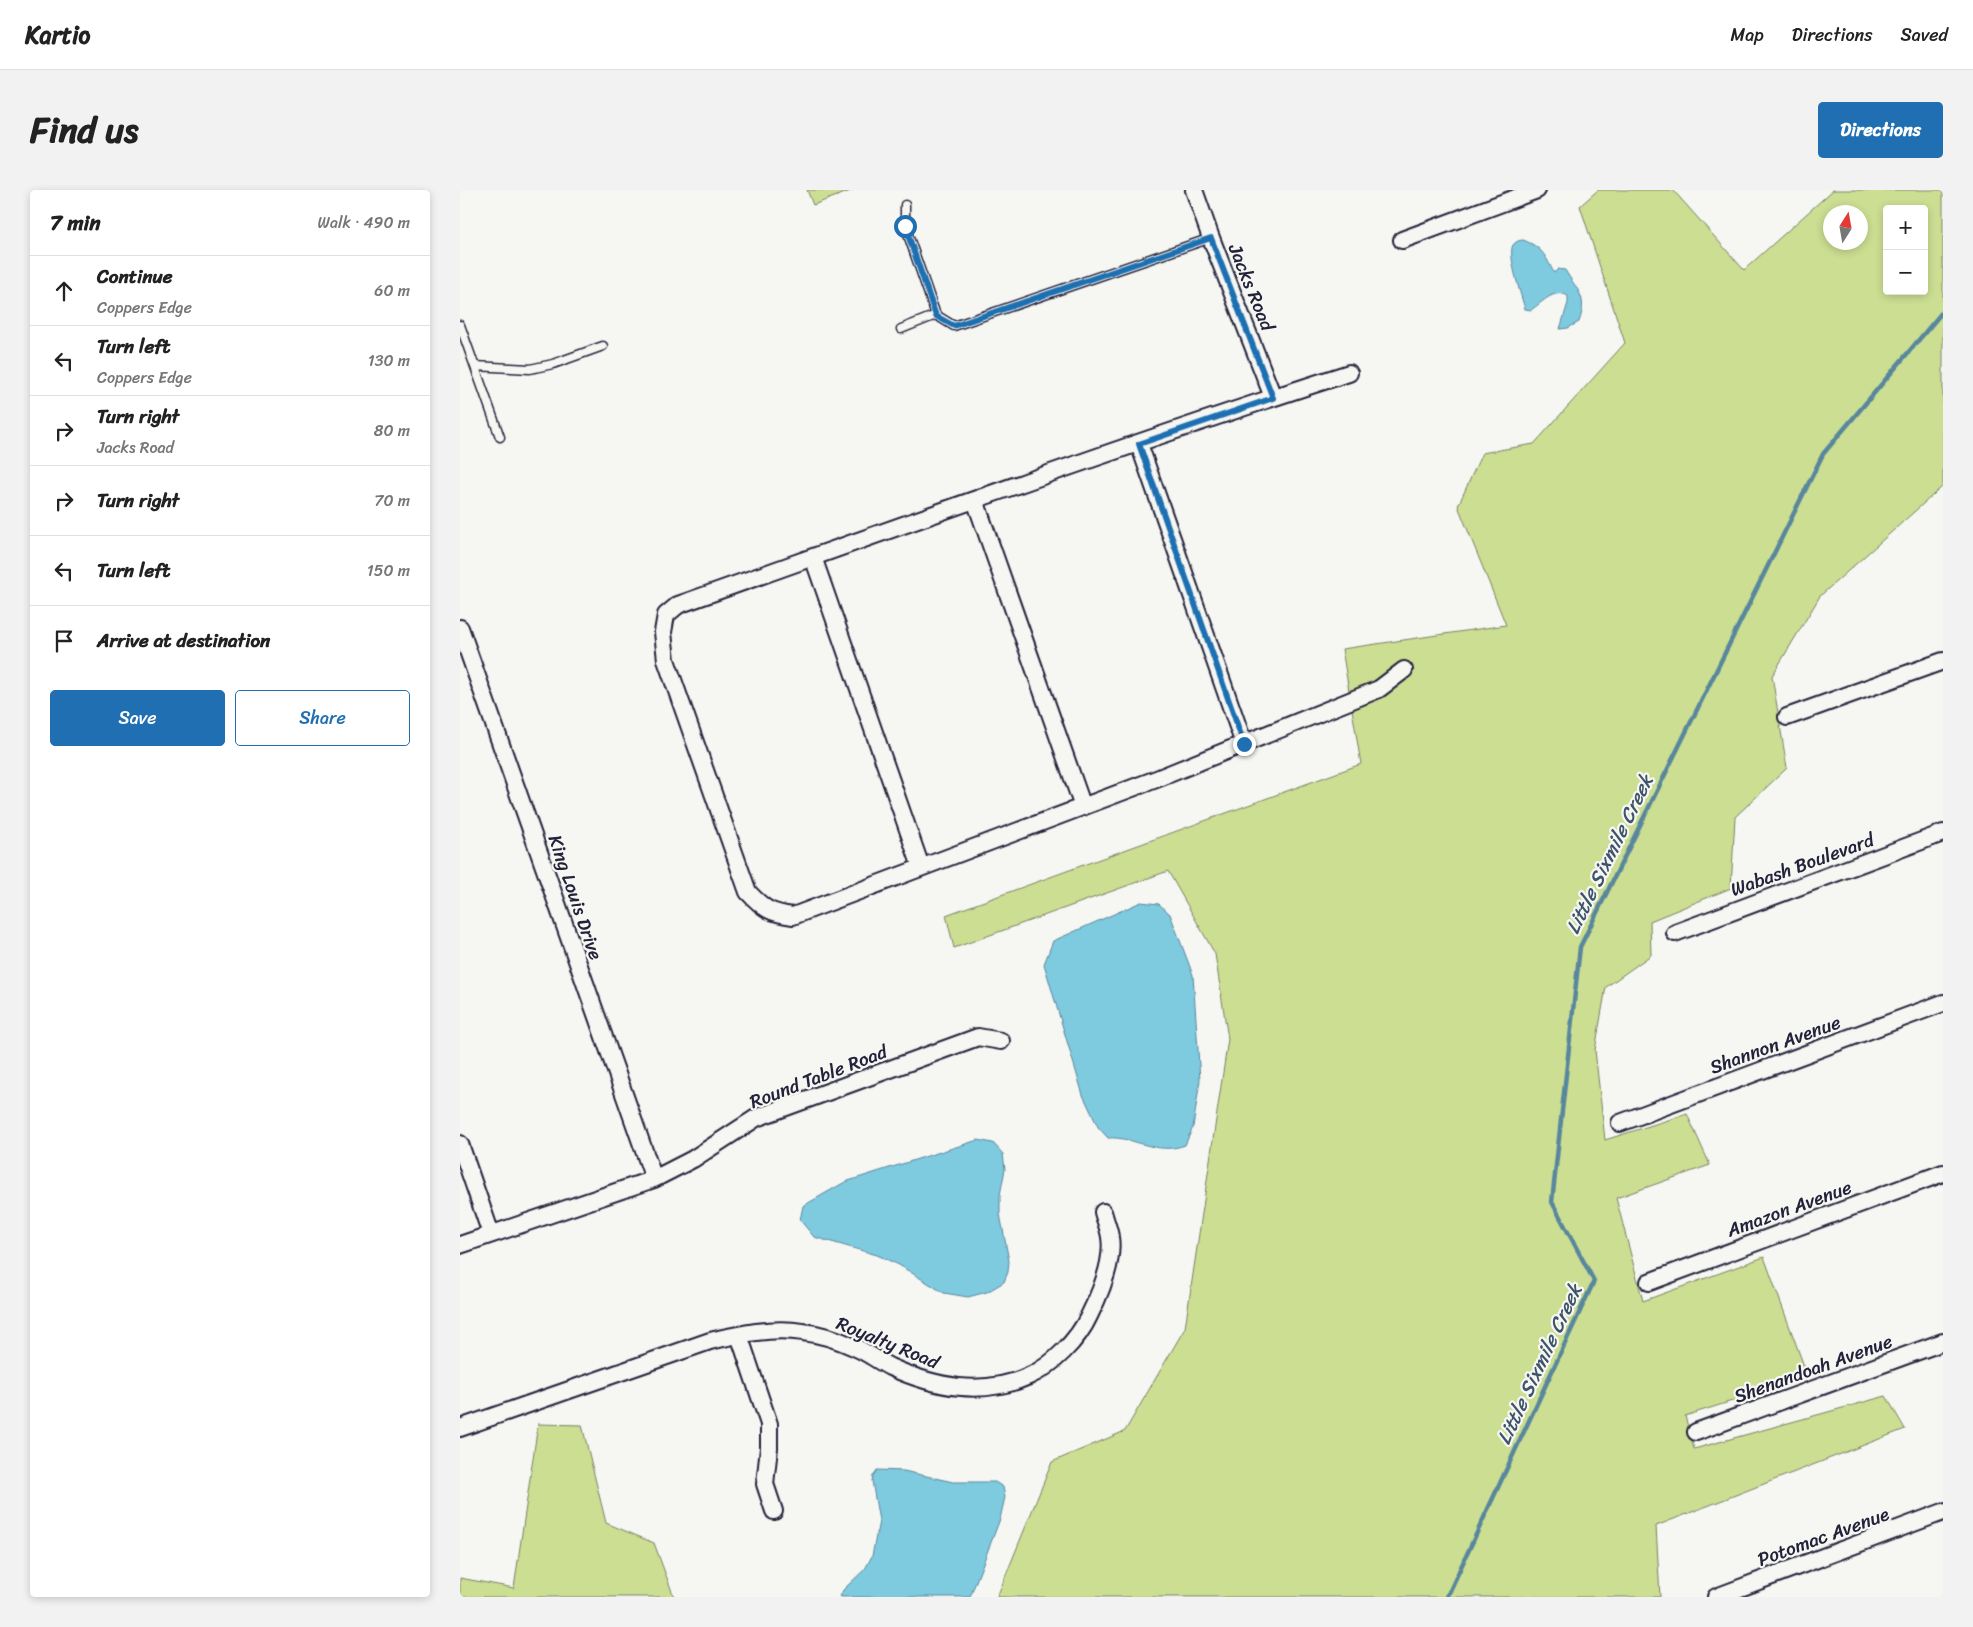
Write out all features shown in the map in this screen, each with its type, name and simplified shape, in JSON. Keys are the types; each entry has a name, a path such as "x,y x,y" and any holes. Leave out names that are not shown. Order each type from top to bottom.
{"street":[{"name":"Jacks Road","path":"1194,190 1273,398"},
{"path":"1402,240 1537,190"},
{"path":"1349,373 975,500 678,605 666,615 663,632 666,660 748,892 761,907 774,914 793,916 1244,744 1378,689 1404,670"},
{"path":"1139,444 1244,744"},
{"path":"975,500 1083,807"},
{"path":"813,557 921,867"},
{"name":"King Louis Drive","path":"460,628 654,1179"},
{"path":"1787,717 1943,661"},
{"name":"Wabash Boulevard","path":"1675,933 1943,833"},
{"name":"Shannon Avenue","path":"1620,1123 1943,1003"},
{"name":"Round Table Road","path":"460,1245 654,1179 693,1159 756,1118 978,1037 1001,1041"},
{"path":"460,1144 492,1234"},
{"name":"Amazon Avenue","path":"1650,1282 1943,1173"},
{"name":"Royalty Road","path":"460,1428 710,1341 739,1334 777,1330 803,1332 832,1339 854,1347 889,1366 934,1383 969,1389 992,1388 1016,1382 1040,1371 1060,1356 1086,1323 1099,1294 1108,1266 1111,1238 1103,1212"},
{"path":"739,1334 769,1424 769,1448 765,1484 774,1512"},
{"name":"Shenandoah Avenue","path":"1696,1432 1943,1342"},
{"name":"Potomac Avenue","path":"1716,1597 1943,1512"}],"lane":[{"path":"905,205 905,226 936,316 954,326 1211,238"},
{"path":"901,329 936,316"},
{"path":"460,325 500,437"},
{"path":"475,366 530,369 553,364 604,346"}],"green space":[{"path":"807,190 853,190 813,205"},
{"path":"1598,190 1673,190 1744,270 1833,190 1943,190 1943,486 1820,596 1772,676 1787,768 1735,817 1731,888 1650,921 1651,955 1606,987 1595,1050 1605,1140 1687,1114 1710,1165 1616,1198 1643,1301 1764,1257 1808,1377 1685,1416 1694,1449 1886,1396 1905,1429 1656,1526 1660,1597 997,1597 1052,1462 1125,1431 1185,1328 1228,1039 1215,954 1168,871 954,948 946,915 1361,764 1342,649 1506,625 1458,506 1482,453 1534,444 1625,343 1580,206"},
{"path":"538,1424 582,1425 606,1523 654,1543 674,1597 460,1597 460,1578 514,1588"}],"water":[{"path":"1523,240 1542,252 1554,273 1558,269 1565,270 1578,289 1582,300 1582,313 1579,322 1568,328 1560,329 1568,303 1568,296 1563,294 1549,297 1531,310 1525,309 1512,258 1513,245"},
{"path":"1141,902 1159,904 1170,914 1193,975 1200,1080 1193,1127 1185,1145 1174,1148 1155,1147 1118,1138 1108,1138 1098,1127 1083,1095 1044,964 1053,941"},
{"path":"978,1140 993,1143 1003,1154 1005,1169 1000,1195 1000,1214 1009,1261 1008,1272 1004,1282 987,1292 968,1297 944,1293 899,1265 877,1255 814,1237 800,1220 803,1206 845,1182"},
{"path":"877,1470 904,1471 953,1482 995,1482 1003,1487 1005,1497 1000,1519 970,1597 840,1597 843,1590 865,1569 872,1556 879,1521 872,1481"}],"waterway":[{"name":"Little Sixmile Creek","path":"1447,1597 1594,1281 1552,1202 1580,947 1823,454 1943,311"}],"route":[{"path":"905,226 936,316 954,326 1211,238 1273,398 1139,444 1244,744"}]}
